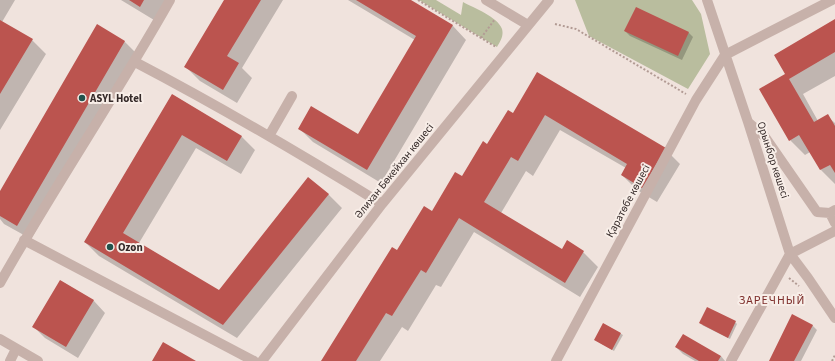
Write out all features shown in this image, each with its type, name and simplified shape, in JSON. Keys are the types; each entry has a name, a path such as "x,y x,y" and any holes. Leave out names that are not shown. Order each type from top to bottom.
{"street":[{"path":"0,283 24,240 135,62 170,0"},
{"path":"486,0 528,25"},
{"name":"Әлихан Бөкейхан көшесі","path":"262,361 382,204 549,0"},
{"name":"Орынбор көшесі","path":"707,0 790,254 835,318"},
{"path":"725,55 832,0"},
{"name":"Қаратөбе көшесі","path":"556,361 696,100 725,55"},
{"path":"135,62 269,136 382,204"},
{"path":"269,136 292,96"},
{"path":"748,122 765,137 817,212 832,211 835,223"},
{"path":"731,361 790,254 835,231"},
{"path":"24,240 254,361"},
{"path":"0,338 38,361"},
{"path":"10,361 16,349"}],"path":[{"path":"418,0 506,53"},
{"path":"482,38 495,19"},
{"path":"555,24 576,29 696,100"},
{"path":"781,271 800,287"},
{"path":"832,361 835,355"}],"green space":[{"path":"419,0 436,0 461,15 463,2 491,17 500,25 502,29 502,36 497,47"},
{"path":"575,0 692,0 701,14 710,54 688,89 589,36"}],"building":[{"path":"129,0 144,0 140,7"},
{"path":"224,0 261,0 227,56 239,63 223,90 184,67"},
{"path":"356,0 411,0 453,25 367,170 298,129 311,106 358,134 416,36"},
{"path":"636,7 689,32 678,56 624,31"},
{"path":"835,19 835,52 789,79 814,122 828,114 835,126 835,173 830,165 820,170 799,135 789,141 759,89 785,74 774,55"},
{"path":"0,20 33,39 0,94"},
{"path":"97,24 125,41 17,226 0,216 0,191"},
{"path":"537,72 666,148 642,188 621,175 627,164 545,115 518,161 511,157 484,202 562,249 567,240 584,251 565,283 459,218 426,273 421,270 392,316 386,313 356,361 321,361 392,247 397,250 424,206 432,211 455,172 462,176 483,141 487,144 508,110 513,113"},
{"path":"172,94 242,136 227,161 182,135 123,233 219,290 308,177 329,194 223,325 84,242"},
{"path":"60,280 94,300 66,347 32,327"},
{"path":"707,307 736,321 728,338 699,323"},
{"path":"792,314 813,325 794,361 769,361"},
{"path":"603,323 621,333 612,350 594,340"},
{"path":"683,334 721,356 718,361 699,361 675,347"},
{"path":"163,342 196,361 152,361"}],"place":[{"name":"ASYL Hotel","path":"82,98"},
{"name":"Ozon","path":"110,247"}],"district":[{"name":"ЗАРЕЧНЫЙ","path":"772,300"}]}
